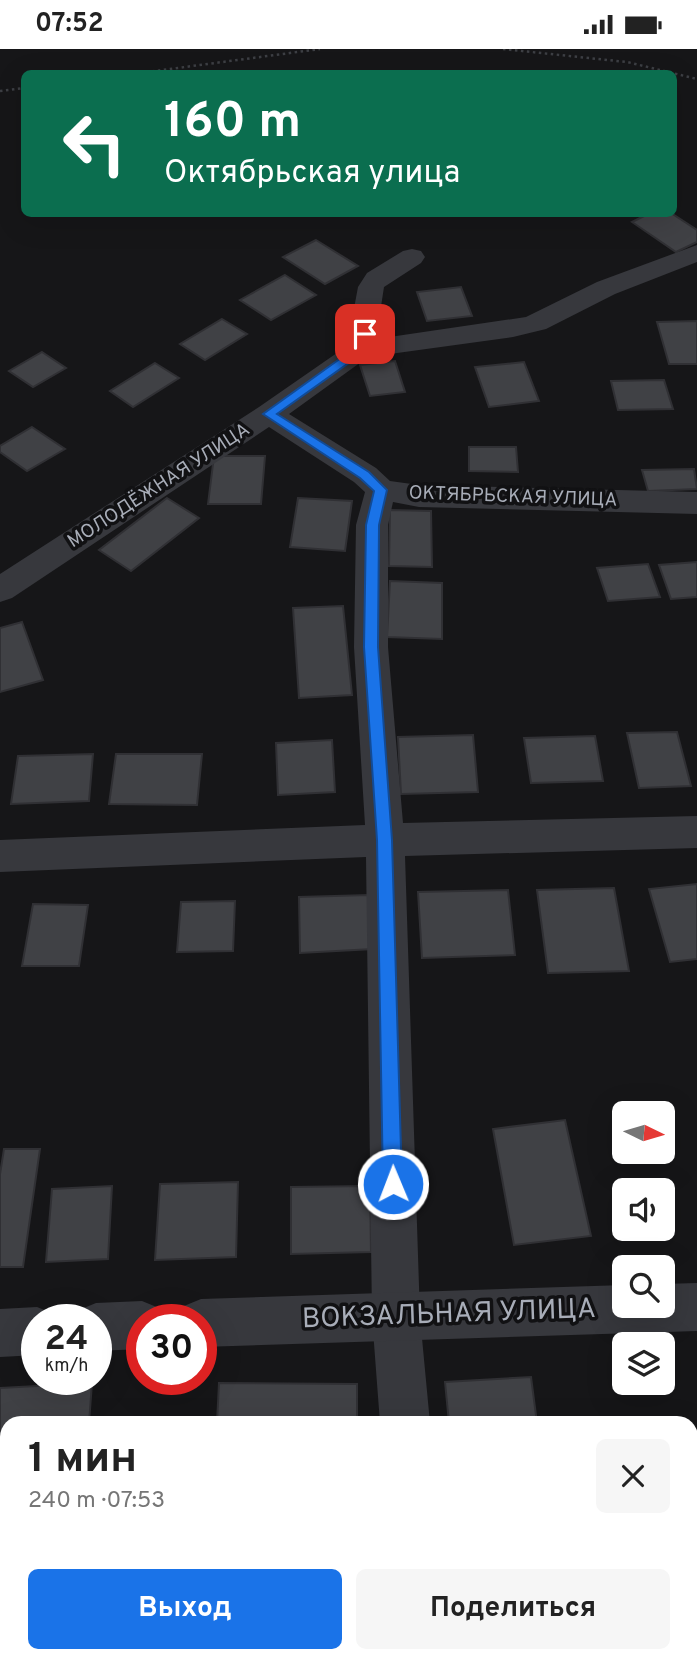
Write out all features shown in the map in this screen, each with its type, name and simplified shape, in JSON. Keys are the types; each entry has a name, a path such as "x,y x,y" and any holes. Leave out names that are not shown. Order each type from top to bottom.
{"street":[{"path":"412,257 376,279 371,287 360,350 513,329 536,323 606,288 697,253"},
{"name":"МОЛОДЁЖНАЯ УЛИЦА","path":"0,590 269,414 360,350"},
{"name":"ОКТЯБРЬСКАЯ УЛИЦА","path":"269,414 365,475 381,490 419,496 697,503"},
{"path":"381,490 372,525 371,647 384,840 396,1317 404,1416"},
{"path":"0,856 384,840 697,832"},
{"name":"ВОКЗАЛЬНАЯ УЛИЦА","path":"217,1323 697,1307"},
{"path":"0,1333 21,1332"}],"path":[{"path":"162,70 320,49"},
{"path":"503,49 627,62 660,70"},
{"path":"677,74 697,79"},
{"path":"0,91 21,88"}],"building":[{"path":"642,217 677,217 697,230 697,242 676,252 632,222"},
{"path":"316,240 358,266 325,284 283,257"},
{"path":"285,275 316,295 271,320 240,300"},
{"path":"461,287 472,316 427,321 417,292"},
{"path":"222,319 247,334 205,360 180,344"},
{"path":"697,321 697,364 669,364 657,322"},
{"path":"42,352 66,368 33,387 9,371"},
{"path":"395,361 405,392 370,396 360,365"},
{"path":"524,362 539,401 489,407 475,367"},
{"path":"155,363 179,378 133,407 110,391"},
{"path":"664,380 673,409 618,410 611,381"},
{"path":"32,427 65,449 27,471 0,452 0,446"},
{"path":"469,447 516,447 518,472 469,471"},
{"path":"214,456 265,456 261,504 208,504"},
{"path":"694,469 697,489 648,491 642,470"},
{"path":"167,498 199,518 131,571 99,550"},
{"path":"298,498 352,501 345,551 290,547"},
{"path":"390,510 431,511 432,567 389,566"},
{"path":"697,562 697,597 671,599 659,565"},
{"path":"648,564 660,597 608,601 597,568"},
{"path":"390,581 442,583 442,639 387,637"},
{"path":"343,606 352,695 299,698 293,608"},
{"path":"22,622 43,680 0,692 0,628"},
{"path":"677,732 691,786 639,788 627,733"},
{"path":"473,735 478,792 401,794 398,737"},
{"path":"595,736 603,781 531,783 524,738"},
{"path":"332,740 335,792 278,795 276,743"},
{"path":"93,754 89,801 11,804 18,756"},
{"path":"116,754 202,754 197,805 109,804"},
{"path":"697,884 697,959 670,962 649,889"},
{"path":"614,888 629,971 548,973 537,890"},
{"path":"508,890 515,955 422,958 418,892"},
{"path":"369,895 373,949 300,953 299,897"},
{"path":"235,901 233,951 177,952 181,902"},
{"path":"33,904 88,905 79,966 22,966"},
{"path":"565,1120 591,1236 514,1245 493,1129"},
{"path":"4,1149 40,1149 23,1267 0,1267 0,1174"},
{"path":"238,1182 236,1257 155,1260 160,1184"},
{"path":"112,1186 108,1259 46,1262 52,1189"},
{"path":"370,1186 371,1252 291,1254 291,1187"},
{"path":"531,1377 536,1416 448,1416 445,1382"},
{"path":"219,1383 357,1384 357,1416 217,1416"},
{"path":"21,1387 21,1395 91,1395 90,1416 0,1416 0,1388"}],"route":[{"path":"365,334 360,350 269,414 365,475 381,490 372,525 371,647 384,840 393,1184"}]}
